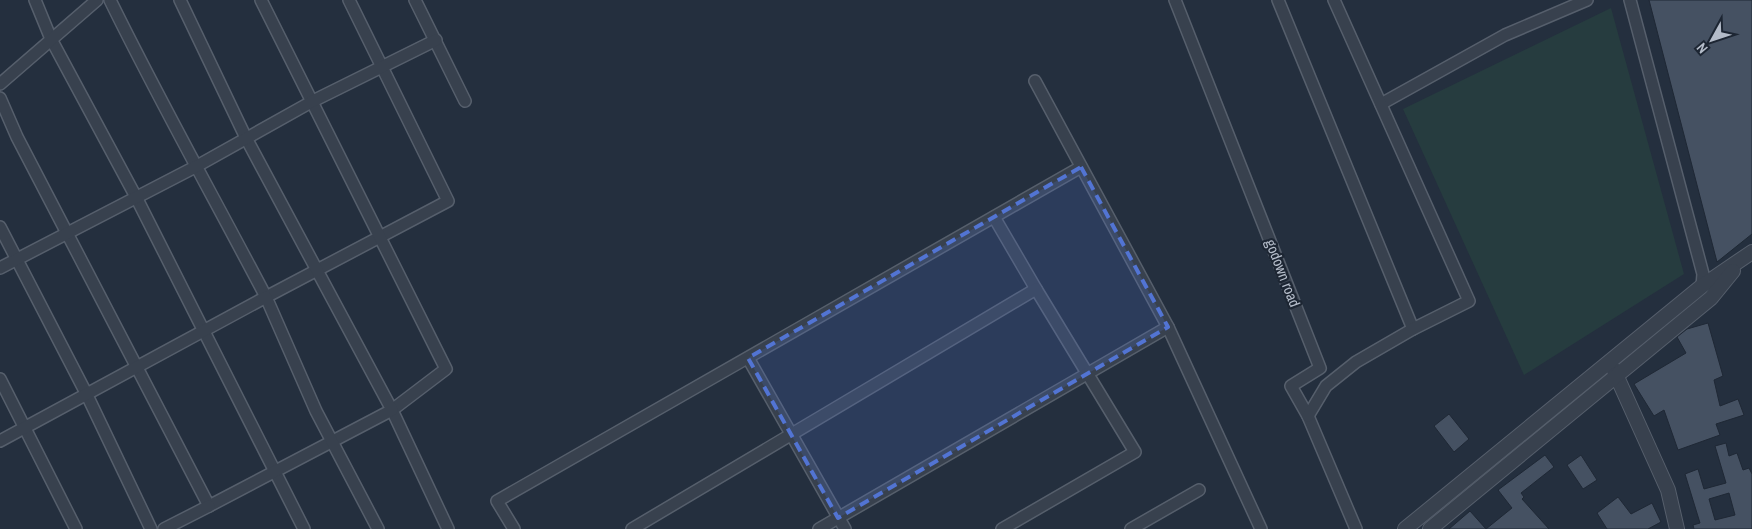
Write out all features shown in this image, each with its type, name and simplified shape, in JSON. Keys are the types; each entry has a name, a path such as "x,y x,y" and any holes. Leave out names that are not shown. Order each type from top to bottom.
{"street":[{"path":"35,0 51,38 136,197 202,331 276,471 304,529"},
{"path":"0,84 97,0"},
{"path":"110,0 150,81 266,297 332,441 378,529"},
{"path":"180,0 246,138 318,268 392,410 448,529"},
{"path":"164,529 392,410 446,369 261,0"},
{"path":"0,441 318,268 448,202 349,0"},
{"path":"414,0 465,100"},
{"name":"godown road","path":"1176,0 1320,368 1291,386 1308,416 1356,529"},
{"path":"1278,0 1413,329"},
{"path":"1308,416 1326,386 1356,362 1413,329 1469,301 1334,0"},
{"path":"1381,104 1505,35 1587,0"},
{"path":"1630,0 1702,274 1702,286"},
{"path":"0,268 197,166 313,101 436,40"},
{"path":"1035,81 1168,327 1261,529"},
{"path":"0,98 17,136 209,506"},
{"path":"514,529 497,501 1081,167"},
{"path":"994,217 1135,452 1002,529"},
{"path":"0,227 86,393 151,529"},
{"path":"1405,529 1702,286 1747,257"},
{"path":"1430,529 1710,298 1747,257"},
{"path":"632,529 1036,289"},
{"path":"819,529 1168,327"},
{"path":"748,358 845,529"},
{"path":"1610,361 1668,490 1677,529"},
{"path":"0,379 76,529"},
{"path":"1131,529 1199,490"}],"highlighted area":[{"path":"1081,167 1168,327 838,518 748,358"}],"green space":[{"path":"1611,8 1684,274 1524,375 1403,109"}],"building":[{"path":"1649,0 1752,0 1752,234 1717,262"},
{"path":"1708,323 1723,376 1714,380 1720,406 1738,399 1744,415 1716,424 1720,435 1678,450 1664,410 1654,416 1634,384 1686,353 1677,337 1687,329"},
{"path":"1449,414 1469,439 1454,452 1434,426"},
{"path":"1726,443 1729,456 1737,453 1743,470 1749,468 1752,474 1752,529 1694,529 1693,525 1700,523 1685,474 1698,469 1704,489 1726,483 1715,446","holes":["1729,493 1735,515 1715,520 1709,499"]},
{"path":"1545,455 1554,467 1521,493 1524,497 1522,499 1549,529 1486,529 1512,508 1498,490"},
{"path":"1581,455 1597,480 1583,489 1567,465"},
{"path":"1618,497 1631,514 1652,503 1661,522 1648,529 1607,529 1597,513"},
{"path":"1470,511 1486,529 1449,529"}]}
